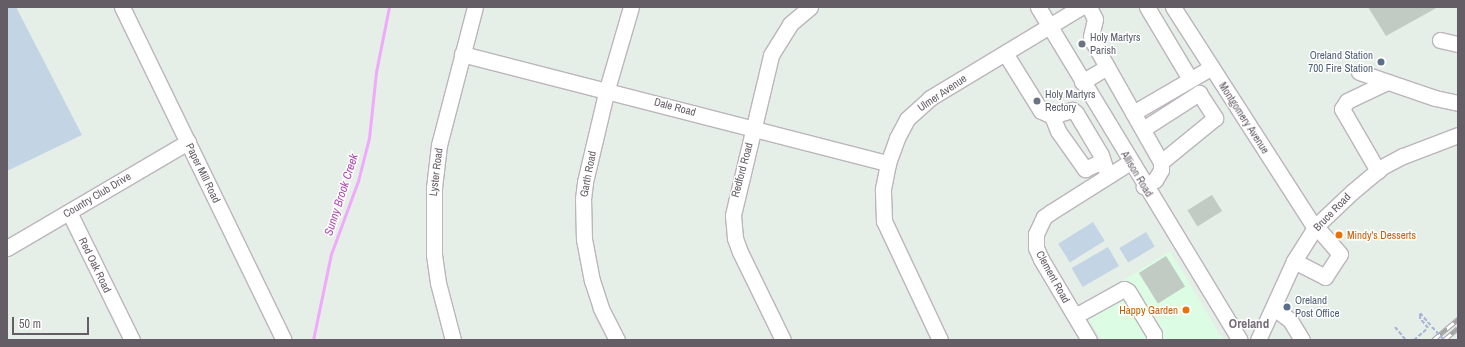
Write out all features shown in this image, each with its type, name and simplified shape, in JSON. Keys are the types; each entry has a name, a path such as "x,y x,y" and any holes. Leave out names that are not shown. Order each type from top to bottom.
{"street":[{"name":"Paper Mill Road","path":"122,7 284,340"},
{"name":"Lyster Road","path":"453,340 438,283 434,255 433,206 439,146 475,7"},
{"name":"Garth Road","path":"617,340 601,308 592,281 583,219 585,182 607,89 631,7"},
{"name":"Redford Road","path":"783,340 740,252 733,227 734,202 776,43 790,24 810,7"},
{"name":"Allison Road","path":"1038,7 1144,186 1240,340"},
{"name":"Ulmer Avenue","path":"940,340 884,221 881,205 888,163 902,127 917,108 1081,7"},
{"path":"1089,7 1095,20 1093,42 1161,162 1161,170 1155,180 1144,186"},
{"path":"1147,7 1190,79"},
{"name":"Montgomery Avenue","path":"1173,7 1316,227 1340,254 1325,277 1294,261"},
{"path":"1440,40 1458,44"},
{"path":"1005,53 1041,111 1052,116 1074,112 1091,96"},
{"name":"Dale Road","path":"462,54 607,89 888,163"},
{"path":"1082,82 1107,67"},
{"path":"1134,113 1212,67"},
{"path":"1359,72 1458,103"},
{"path":"1378,171 1342,109 1347,101 1387,82"},
{"path":"1143,129 1198,93 1215,118 1161,162"},
{"path":"1074,112 1101,155 1108,176"},
{"path":"1052,116 1058,131 1085,169 1102,161"},
{"name":"Bruce Road","path":"1258,340 1274,308 1294,261 1316,227 1378,171 1403,156 1458,135"},
{"path":"1442,141 1458,144"},
{"name":"Country Club Drive","path":"7,248 188,142"},
{"name":"Clement Road","path":"1089,340 1041,259 1036,248 1036,234 1044,218 1130,162"},
{"name":"Red Oak Road","path":"69,212 132,340"},
{"path":"1075,316 1124,289 1128,291 1154,334 1154,340"},
{"path":"1274,308 1290,320 1302,340"}],"path":[{"path":"1414,340 1428,328 1420,318 1420,312 1444,340"},
{"path":"1395,327 1406,340"}],"shaded area":[{"path":"7,7 16,7 82,135 7,171"},
{"path":"1093,222 1105,241 1070,262 1058,244"},
{"path":"1146,232 1155,247 1128,263 1119,248"},
{"path":"1108,247 1119,266 1083,287 1072,268"},
{"path":"1170,251 1223,340 1102,340 1081,307"}],"building":[{"path":"1368,7 1438,7 1386,36"},
{"path":"1212,195 1222,211 1197,226 1187,210"},
{"path":"1166,256 1185,287 1158,303 1139,273"}],"waterway":[{"name":"Sunny Brook Creek","path":"313,340 331,254 358,181 369,138 376,72 389,7"}],"railway":[{"path":"1433,340 1458,319"},
{"path":"1444,340 1458,328"}],"place":[{"name":"Holy Martyrs Parish","path":"1082,44"},
{"name":"Oreland Station 700 Fire Station","path":"1381,62"},
{"name":"Holy Martyrs Rectory","path":"1037,101"},
{"name":"Mindy's Desserts","path":"1339,235"},
{"name":"Oreland Post Office","path":"1287,307"},
{"name":"Happy Garden","path":"1186,310"}],"district":[{"name":"Oreland","path":"1249,324"}]}
